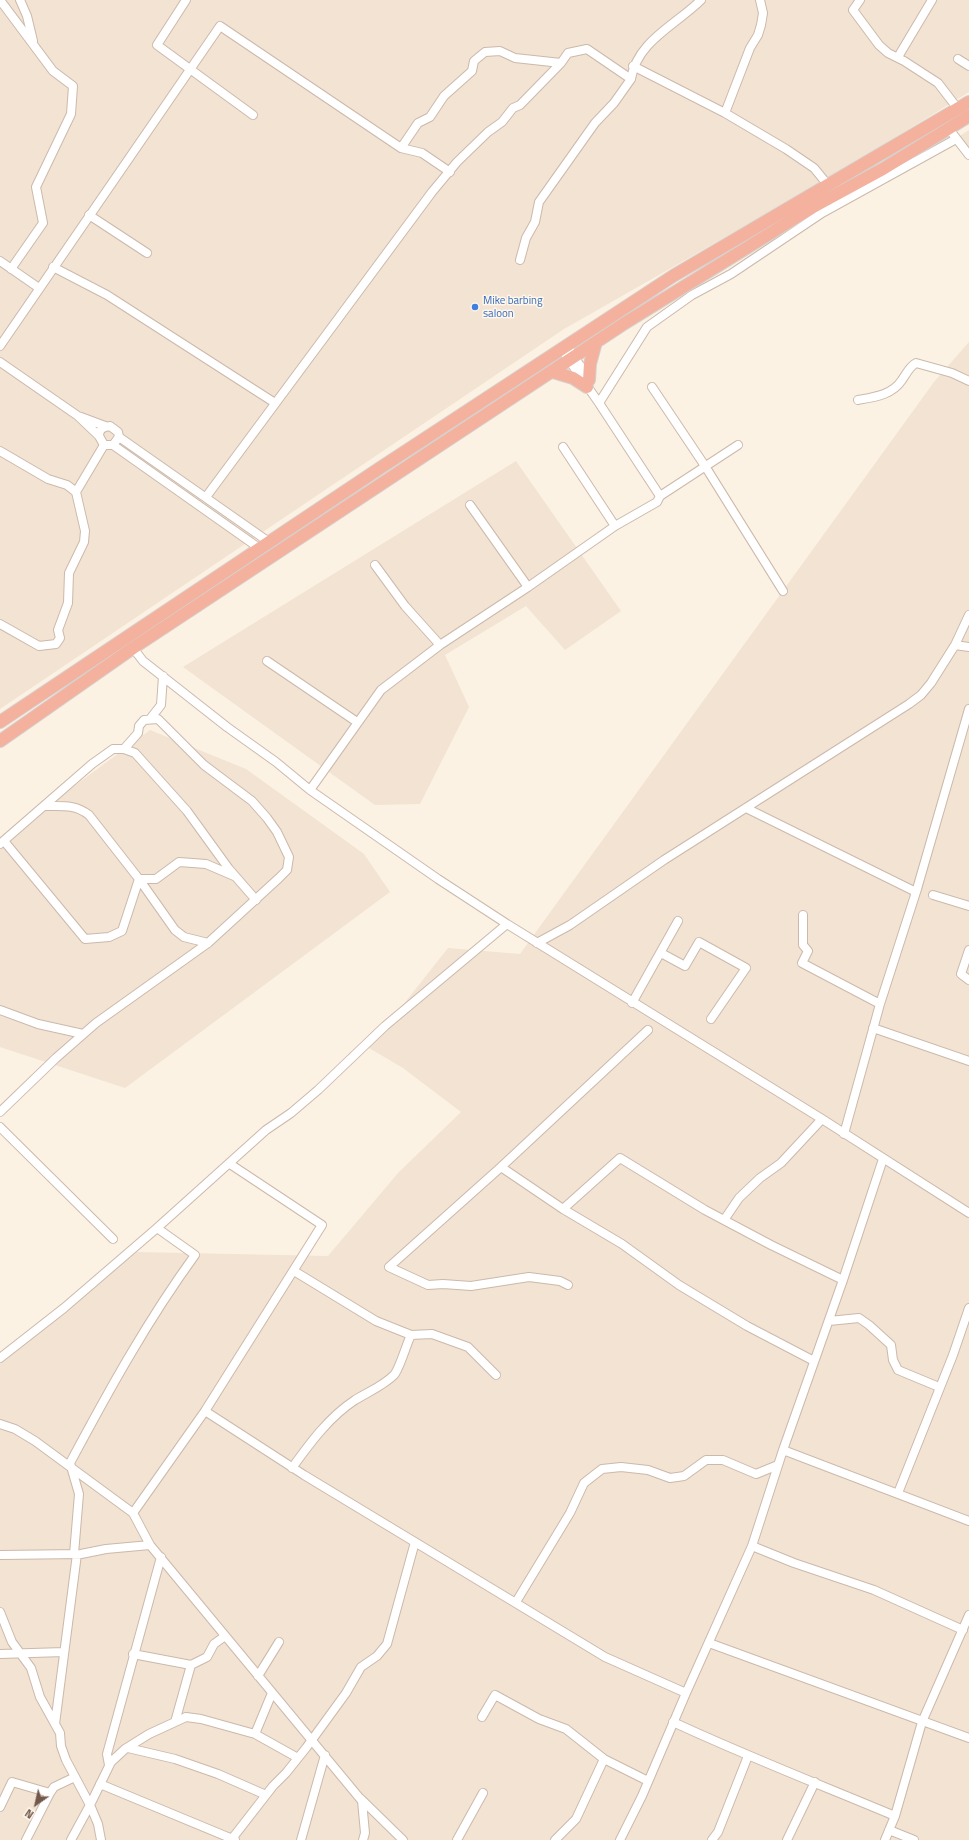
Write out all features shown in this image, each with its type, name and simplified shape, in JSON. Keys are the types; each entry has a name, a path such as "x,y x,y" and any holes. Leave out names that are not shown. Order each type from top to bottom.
{"highway":[{"path":"0,722 264,545 674,276 969,102"},
{"path":"0,741 133,648 553,372 596,342 680,288 813,207 952,134 969,116"},
{"path":"553,372 588,383 590,364 596,342"}],"street":[{"path":"0,0 53,71 73,86 71,114 36,187 43,223 11,269"},
{"path":"20,0 27,16 34,46"},
{"path":"186,0 157,45 253,115"},
{"path":"520,260 526,238 535,222 539,202 595,123 614,103 631,79 633,66 643,49 701,0"},
{"path":"724,113 750,48 758,35 761,26 763,13 760,0"},
{"path":"860,0 852,10 879,45 888,53 938,83 958,109"},
{"path":"898,58 931,0"},
{"path":"0,346 38,288 220,26 401,148 422,153 450,172"},
{"path":"206,497 407,224 450,172 488,132 502,122 513,108 520,105 561,63 568,53 587,49 631,79"},
{"path":"401,148 418,123 430,117 444,96 472,71 474,61 486,52 500,51 515,58 561,63"},
{"path":"958,59 969,66"},
{"path":"633,66 724,113 803,160 814,168 828,185"},
{"path":"598,401 647,327 692,296 731,274 822,213 952,134 969,155"},
{"path":"89,215 147,253"},
{"path":"0,261 38,288"},
{"path":"53,267 107,296 275,402"},
{"path":"564,348 660,496"},
{"path":"0,362 78,416 99,436 104,445"},
{"path":"858,400 883,395 892,391 899,385 911,366 916,363 952,373 969,381"},
{"path":"652,387 705,466 783,591"},
{"path":"78,416 115,428 119,437 206,497 264,545"},
{"path":"99,436 100,431 105,426"},
{"path":"113,445 119,437"},
{"path":"104,445 113,445 264,545"},
{"path":"76,492 104,445"},
{"path":"310,790 381,690 440,645 528,587 615,526 657,502 660,496 738,445"},
{"path":"562,447 615,526"},
{"path":"0,451 48,479 67,485 76,492 85,531 84,542 69,573 68,603 58,630 60,638 56,644 39,646 0,624"},
{"path":"470,505 528,587"},
{"path":"375,565 405,606 440,645"},
{"path":"537,942 570,925 664,860 781,784 882,722 915,699 931,683 955,645 969,615"},
{"path":"955,645 969,647"},
{"path":"133,648 143,661 227,727 276,762 310,790 438,879 632,1003 822,1119 969,1213"},
{"path":"267,660 357,722"},
{"path":"150,719 161,705 163,676"},
{"path":"844,1134 880,1004 916,892 969,709"},
{"path":"0,1112 83,1034 102,1018 208,943 287,870 289,863 286,850 277,832 252,801 204,765 166,725 158,719 144,720 139,726 138,733 124,749"},
{"path":"139,879 122,931 109,937 85,939 2,843 92,764 113,749 124,749 135,753 187,811 235,876 256,900"},
{"path":"45,806 70,805 80,808 89,815 139,879 175,930 184,937 208,943"},
{"path":"746,808 916,892"},
{"path":"139,879 156,879 179,862 206,864 235,876"},
{"path":"933,895 969,906"},
{"path":"803,915 803,945 808,951 802,963 880,1004"},
{"path":"632,1003 678,921"},
{"path":"0,1358 64,1308 230,1164 266,1130 291,1113 318,1090 385,1026 507,924"},
{"path":"661,953 685,966 699,942 746,968 711,1019"},
{"path":"969,950 961,974 969,980"},
{"path":"0,1010 38,1024 83,1034"},
{"path":"873,1028 969,1061"},
{"path":"568,1285 560,1281 529,1277 471,1286 443,1284 428,1285 389,1267 501,1167 648,1030"},
{"path":"724,1220 739,1198 760,1178 781,1163 822,1119"},
{"path":"0,1127 113,1239"},
{"path":"563,1209 620,1158 724,1220 843,1280"},
{"path":"620,1840 648,1781 752,1546 783,1450 829,1321 883,1159"},
{"path":"133,1513 205,1411 322,1225 230,1164"},
{"path":"501,1167 563,1209 622,1244 679,1285 747,1326 814,1361"},
{"path":"55,1724 75,1554 80,1494 70,1463 123,1365 195,1255 157,1228"},
{"path":"294,1270 376,1321 411,1335 432,1334 468,1347 496,1376"},
{"path":"898,1493 969,1308"},
{"path":"829,1321 859,1318 891,1345 892,1360 898,1370 939,1388"},
{"path":"292,1468 311,1442 331,1419 355,1400 379,1387 395,1374 411,1335"},
{"path":"205,1411 292,1468 605,1657 686,1693"},
{"path":"0,1424 15,1429 35,1441 72,1470 133,1513 150,1544 160,1557 272,1693 360,1798 404,1840"},
{"path":"783,1450 969,1521"},
{"path":"516,1602 570,1514 584,1483 602,1469 621,1467 648,1470 670,1478 684,1476 706,1460 723,1460 756,1474 778,1465"},
{"path":"100,1784 233,1840 266,1795 298,1758 346,1693 361,1667 377,1656 387,1644 415,1542"},
{"path":"0,1555 75,1554 150,1544"},
{"path":"752,1546 794,1563 874,1590 963,1630"},
{"path":"109,1765 107,1754 160,1557"},
{"path":"0,1612 12,1642 31,1668 40,1697 60,1733 61,1746 66,1760 90,1805 101,1838 108,1840"},
{"path":"885,1840 894,1816 922,1722 969,1615"},
{"path":"133,1654 192,1665 207,1657 214,1644 225,1636"},
{"path":"258,1676 279,1642"},
{"path":"709,1644 969,1738"},
{"path":"0,1654 64,1652"},
{"path":"175,1722 192,1665"},
{"path":"255,1734 272,1693"},
{"path":"482,1716 495,1695 539,1718 566,1729 604,1759 648,1781"},
{"path":"71,1840 109,1765 128,1748 149,1734 186,1717 201,1719 255,1734 298,1758"},
{"path":"674,1722 748,1756 815,1782 894,1816"},
{"path":"128,1748 175,1759 211,1771 266,1795"},
{"path":"301,1840 325,1755"},
{"path":"712,1840 718,1832 748,1756"},
{"path":"555,1840 576,1819 604,1759"},
{"path":"26,1840 54,1787 76,1777"},
{"path":"0,1807 12,1782 50,1793"},
{"path":"787,1840 815,1782"},
{"path":"457,1840 483,1793"},
{"path":"360,1798 365,1833 363,1840"},
{"path":"889,1830 914,1840"}],"shaded area":[{"path":"0,0 969,0 969,92 831,177 564,329 0,709"},
{"path":"969,130 969,150 958,137"},
{"path":"969,342 969,1840 0,1840 0,1358 137,1252 328,1256 398,1173 461,1112 403,1068 369,1048 448,948 520,954 934,382"},
{"path":"516,461 621,611 565,650 526,606 445,655 469,707 420,804 375,805 183,667"},
{"path":"150,730 246,769 364,854 390,892 125,1088 0,1047 0,841"}],"place":[{"name":"Mike barbing saloon","path":"475,307"}]}
